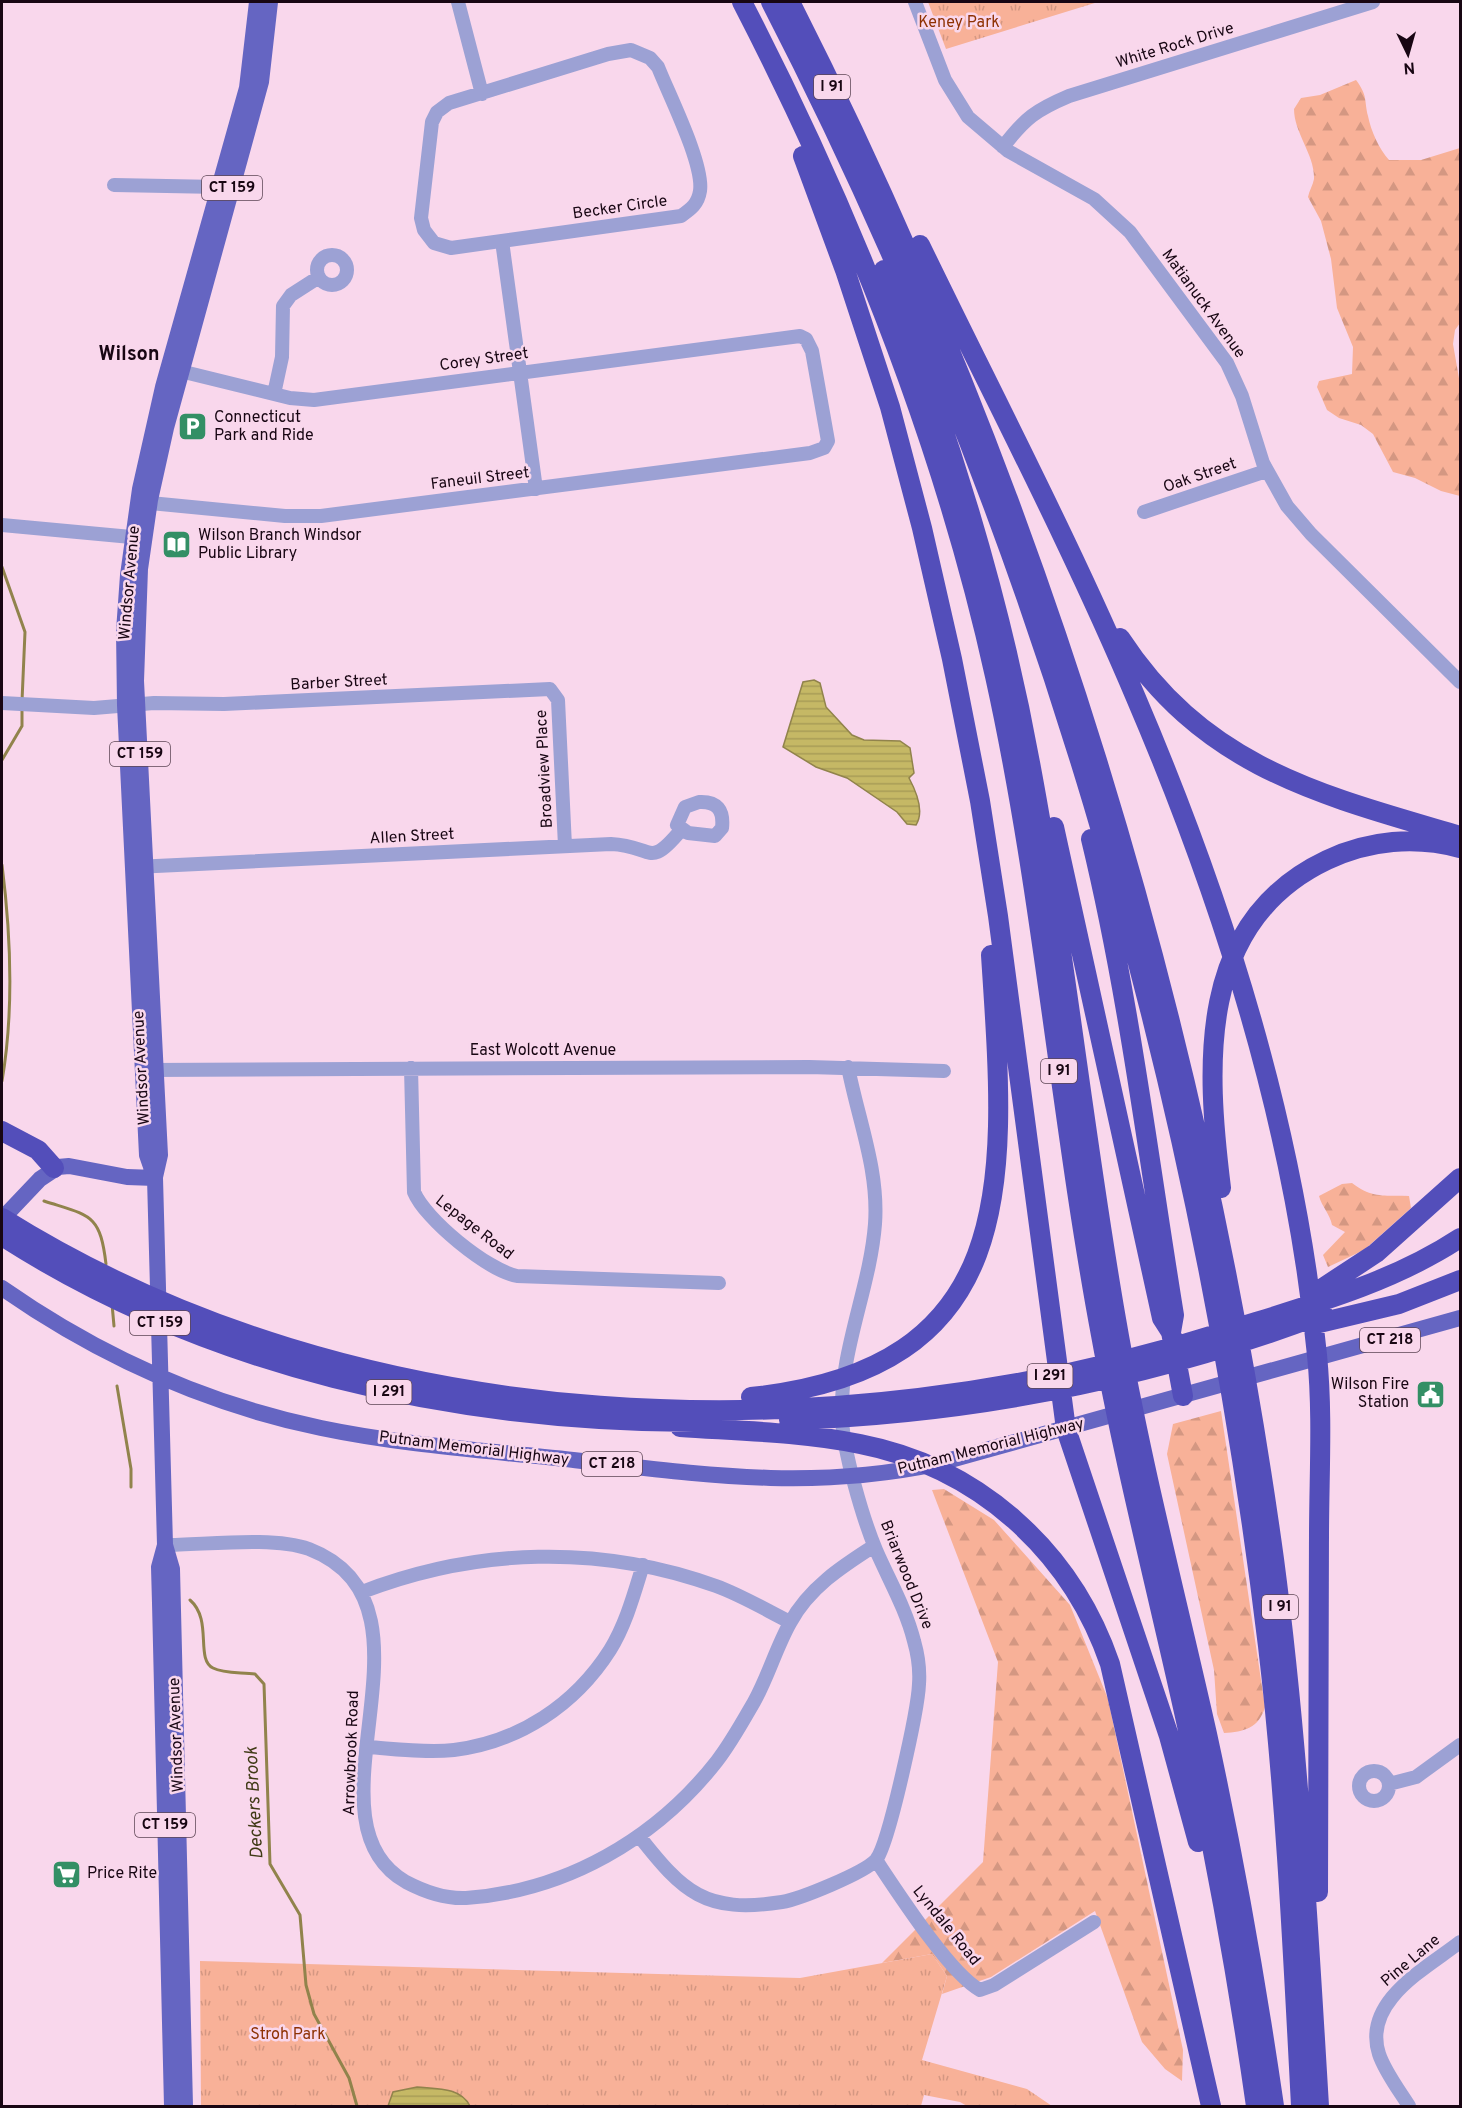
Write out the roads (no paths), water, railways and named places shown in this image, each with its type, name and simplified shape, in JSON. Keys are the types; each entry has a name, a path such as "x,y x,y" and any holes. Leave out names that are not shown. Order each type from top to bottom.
{"highway":[{"name":"I 91","path":"742,2 773,62 841,210 893,339 939,473 986,637 1028,848 1071,1157 1102,1344 1131,1485 1199,1782 1232,1952 1256,2106"},
{"path":"761,2 815,112 903,319 956,468 1008,657 1023,701 1049,808 1162,1318 1171,1332"},
{"path":"771,2 857,178 902,279 1015,565 1087,783 1138,960 1178,1121 1211,1288 1247,1494 1270,1667 1287,1863 1301,2106"},
{"name":"I 91","path":"790,2 872,172 969,397 1026,546 1087,726 1123,843 1174,1034 1222,1257 1262,1479 1281,1616 1299,1789 1318,2106"},
{"path":"773,62 792,126 861,315 899,440 942,612 980,801 1000,927 1065,1429 1173,1746 1211,1893 1232,1952"},
{"path":"872,172 901,208 1078,571 1159,752 1222,927 1244,999 1287,1166 1318,1359 1320,1445 1318,1892 1311,1960"},
{"path":"1015,565 1079,792 1112,938 1174,1316 1171,1332 1183,1396"},
{"path":"1078,571 1124,645 1153,682 1187,716 1226,747 1264,769 1307,788 1461,836"},
{"path":"1008,657 1045,849 1118,1333 1218,1789 1248,1944 1274,2106"},
{"path":"600,1412 739,1398 820,1385 866,1370 916,1340 950,1305 978,1253 992,1198 998,1145 995,1028 989,926 975,783"},
{"path":"1222,1257 1223,1215 1213,1112 1213,1041 1223,981 1243,935 1260,911 1286,886 1316,865 1339,854 1374,844 1402,841 1427,842 1461,848"},
{"path":"2,1131 38,1150 54,1168"},
{"path":"1335,1302 1376,1253 1461,1179"},
{"name":"I 291","path":"2,1219 187,1322"},
{"name":"I 291","path":"2,1236 85,1283 187,1322 280,1363 378,1389 492,1409 600,1412 716,1408 824,1421 917,1412 1046,1392 1167,1364 1261,1336 1335,1302"},
{"path":"1335,1302 1416,1264 1461,1238"},
{"path":"1335,1302 1406,1281 1461,1254"},
{"path":"1335,1302 1410,1300 1461,1280"},
{"name":"I 291","path":"824,1421 917,1397 1050,1376 1167,1349 1271,1317 1335,1302"},
{"path":"600,1412 824,1421 966,1483 1013,1517 1052,1558 1083,1602 1104,1647 1120,1704 1211,2106"}],"main road":[{"name":"Windsor Avenue","path":"174,370 239,139 251,69 257,2"},
{"name":"Windsor Avenue","path":"185,2106 178,2074 167,1626 159,1567 165,1545 162,1378 154,1178 160,1155 149,1070 131,705 136,636 138,537 144,502 219,187 262,74 270,2"},
{"path":"2,1219 41,1177 54,1168 69,1166 118,1176 154,1178"},
{"name":"Putnam Memorial Highway","path":"2,1288 82,1339 162,1378 266,1414 370,1437 752,1479 854,1478 936,1464 1461,1318"},
{"name":"Windsor Avenue","path":"172,2106 178,2074"}],"street":[{"path":"458,2 482,94"},
{"name":"Matianuck Avenue","path":"915,2 940,69 955,99 976,126 1003,147 1094,199 1130,232 1227,363 1242,396 1266,471 1297,519 1461,682"},
{"name":"White Rock Drive","path":"1003,147 1018,127 1038,109 1069,96 1373,2"},
{"name":"Becker Circle","path":"631,50 650,58 658,67 697,164 700,193 695,206 681,216 451,248 434,243 424,230 421,218 432,122 437,112 449,103 482,94 608,54 631,50"},
{"path":"114,185 219,187"},
{"path":"502,241 536,489"},
{"path":"274,394 282,357 283,306 291,295 319,277"},
{"name":"Corey Street","path":"174,370 274,394 314,400 793,336 806,339 812,351 828,434 828,441 824,447"},
{"name":"Faneuil Street","path":"144,502 285,516 321,516 810,453 824,447"},
{"name":"Oak Street","path":"1144,512 1266,471"},
{"path":"2,525 138,537"},
{"name":"Barber Street","path":"14,704 71,708 278,702 536,689 554,692"},
{"name":"Broadview Place","path":"554,692 558,700 565,846"},
{"name":"Allen Street","path":"139,867 618,844 657,854 665,850 681,830"},
{"name":"East Wolcott Avenue","path":"149,1070 848,1067 872,1070 944,1071"},
{"name":"Briarwood Drive","path":"848,1067 874,1179 876,1212 842,1401 843,1434 874,1546 906,1615 914,1641 920,1685 890,1827 876,1860"},
{"name":"Lepage Road","path":"411,1068 414,1192 432,1219 490,1265 517,1276 719,1283"},
{"name":"Arrowbrook Road","path":"165,1545 284,1543 308,1549 330,1560 347,1574 362,1592 372,1619 374,1648 364,1801 366,1828 385,1864 402,1879 437,1895 458,1898 492,1896 538,1887 607,1856 639,1836 680,1802 720,1758 754,1701 790,1622 814,1590 834,1572 874,1546"},
{"path":"362,1592 400,1577 503,1557 559,1556 643,1565 718,1587 790,1622"},
{"path":"368,1747 453,1750 500,1741 563,1705 584,1685 611,1649 627,1614 643,1565"},
{"path":"1389,1784 1416,1777 1461,1744"},
{"path":"639,1836 668,1873 683,1887 716,1902 736,1905 762,1905 810,1894 876,1860"},
{"name":"Lyndale Road","path":"876,1860 927,1932 980,1989 989,1988 1094,1922"},
{"name":"Pine Lane","path":"1409,2106 1379,2054 1376,2037 1379,2020 1394,1995 1461,1942"}],"waterway":[{"name":"Deckers Brook","path":"2,567 25,632 22,701"},
{"name":"Deckers Brook","path":"2,760 22,726 22,707"},
{"name":"Deckers Brook","path":"2,865 10,973 10,1001 2,1081"},
{"name":"Deckers Brook","path":"44,1201 72,1210 90,1219 100,1235 106,1264"},
{"name":"Deckers Brook","path":"112,1304 114,1326"},
{"name":"Deckers Brook","path":"117,1386 131,1469 131,1487"},
{"name":"Deckers Brook","path":"190,1600 197,1608 201,1618 205,1656 208,1663 213,1668 222,1671 255,1674 264,1684 270,1864 300,1915 306,1985 314,2014 349,2078 357,2106"}],"place":[{"name":"Connecticut Park and Ride","path":"193,427"},
{"name":"Wilson Branch Windsor Public Library","path":"177,545"},
{"name":"Wilson Fire Station","path":"1430,1394"},
{"name":"Price Rite","path":"66,1874"}],"district":[{"name":"Wilson","path":"129,355"}],"park label":[{"name":"Keney Park","path":"959,23"},
{"name":"Stroh Park","path":"288,2035"}]}
